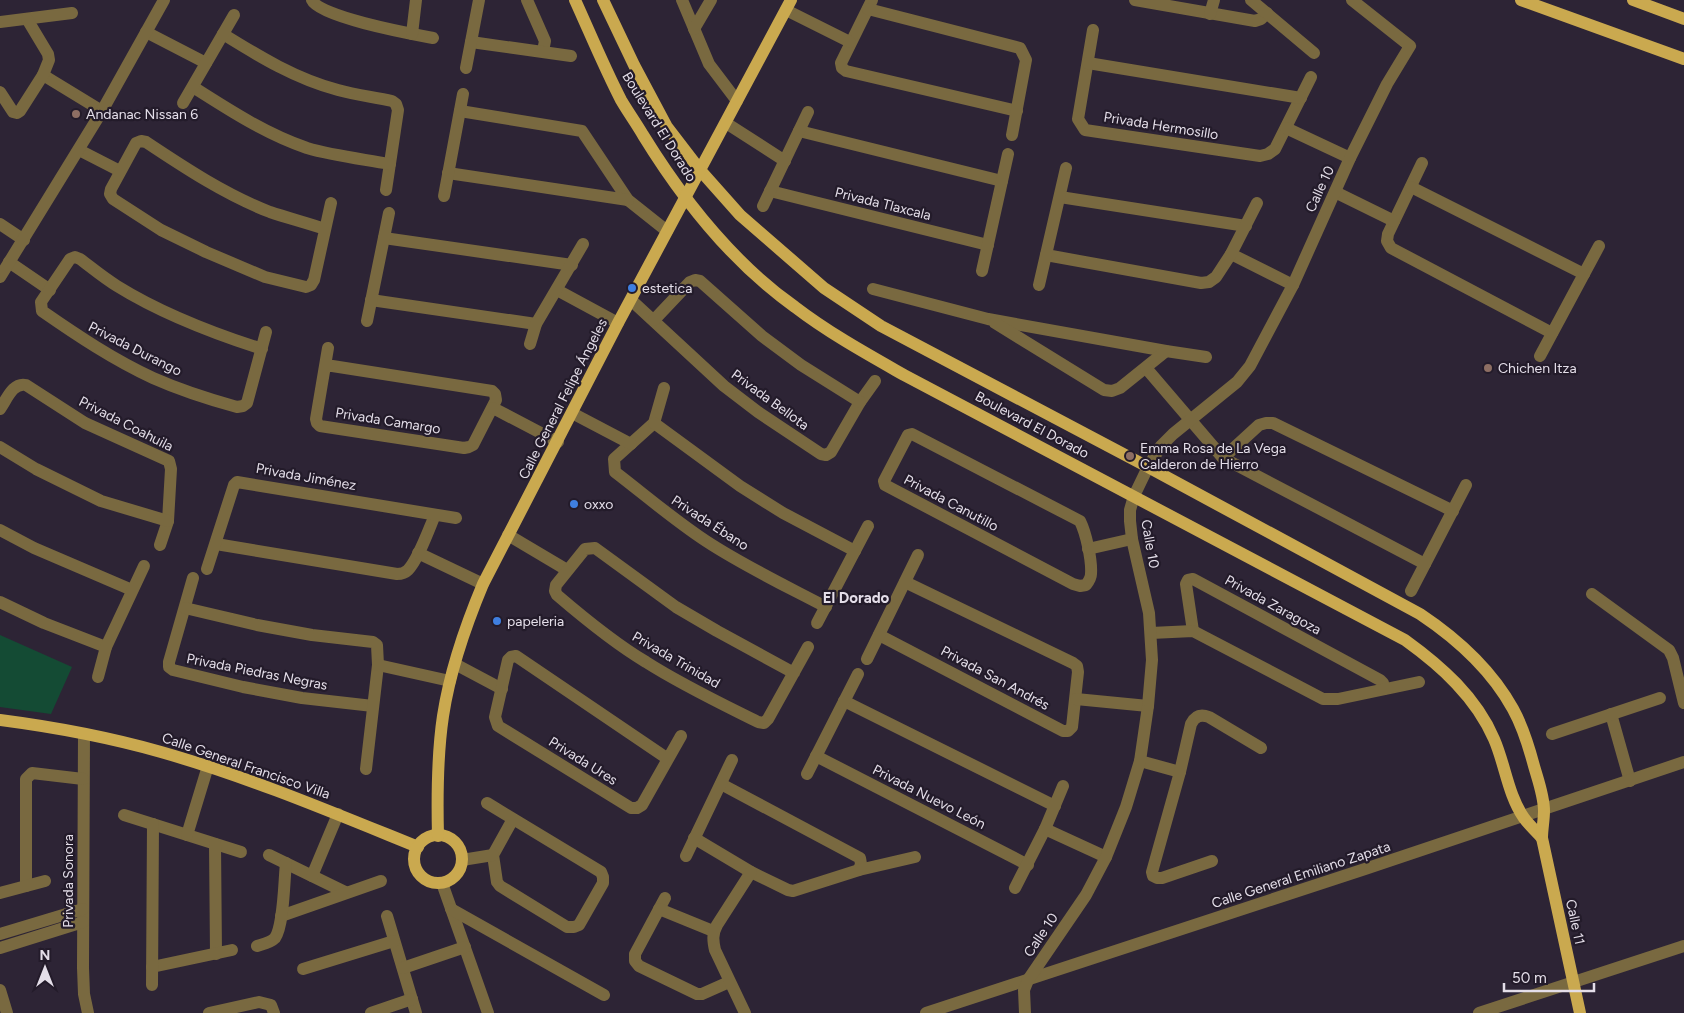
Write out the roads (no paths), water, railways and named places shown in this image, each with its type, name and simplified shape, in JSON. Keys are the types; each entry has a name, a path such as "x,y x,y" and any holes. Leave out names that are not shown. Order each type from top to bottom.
{"main road":[{"name":"Boulevard El Dorado","path":"575,0 622,100 656,156 685,197 721,240 753,273 794,307 844,340 904,375 1405,640 1430,658 1458,685 1475,705 1494,738 1523,817"},
{"name":"Boulevard El Dorado","path":"603,0 634,65 667,127 700,170 740,215 776,247 824,288 873,321 1420,614 1448,632 1489,675 1513,708 1526,738 1540,785 1544,809"},
{"path":"1521,0 1684,59"},
{"path":"1633,0 1684,19"},
{"name":"Calle General Felipe Ángeles","path":"438,836 439,757 443,716 454,664 467,623 483,584 618,323 789,5"},
{"name":"Calle General Francisco Villa","path":"0,720 124,742 208,766 338,814 418,847"},
{"name":"Calle 11","path":"1544,809 1542,838 1580,1013"},
{"name":"Calle 11","path":"1523,817 1542,838"},
{"path":"438,836 452,840 461,852 462,860 461,868 450,880 434,883 421,876 416,869 415,854 418,847 430,837 438,836"}],"street":[{"path":"0,277 79,150 164,0"},
{"path":"312,0 317,6 353,20 433,38"},
{"path":"412,34 416,0"},
{"path":"466,68 479,0"},
{"path":"527,0 545,40 543,52"},
{"path":"682,0 709,64 737,102"},
{"path":"694,29 711,0"},
{"path":"1135,0 1255,21 1267,14"},
{"path":"1210,14 1214,0"},
{"path":"1251,0 1314,54"},
{"name":"Calle 10","path":"1025,1013 1024,995 1028,980 1086,895 1106,857 1126,807 1140,760 1148,706 1152,660 1149,613 1132,539 1130,510 1134,496 1161,446 1237,382 1250,366 1292,285 1350,158 1387,84 1410,46 1352,0"},
{"path":"1012,135 1017,111 1026,60 1020,48 870,4 841,63 842,68 846,71 1017,111"},
{"path":"789,5 850,42"},
{"path":"0,22 72,13"},
{"path":"183,103 234,15"},
{"path":"0,92 13,112 17,113 48,66 48,54 27,19"},
{"name":"Privada Hermosillo","path":"1092,30 1078,119 1085,130 1260,156 1268,154 1275,149 1311,77"},
{"path":"146,32 206,63"},
{"path":"223,34 267,62 303,78 339,91 392,101 396,104 398,110 386,190"},
{"path":"471,42 571,56"},
{"path":"1088,63 1301,98"},
{"path":"43,75 102,111"},
{"path":"193,87 237,115 272,134 308,148 390,164"},
{"path":"444,196 463,94"},
{"path":"460,111 582,131 628,200 667,231"},
{"path":"763,206 808,112"},
{"path":"726,123 785,161"},
{"path":"1286,128 1350,158"},
{"path":"799,131 1002,181"},
{"path":"325,229 270,212 184,168 146,142 141,141 136,143 120,171 110,194 114,199 161,230 206,252 266,277 306,287 311,285 314,280 331,202"},
{"path":"79,150 120,171"},
{"path":"982,271 1008,154"},
{"path":"1422,163 1388,234 1391,248 1552,333"},
{"path":"1039,284 1066,168"},
{"path":"448,173 628,200"},
{"path":"1411,187 1584,274"},
{"name":"Privada Tlaxcala","path":"770,191 988,245"},
{"path":"1335,192 1394,221"},
{"path":"1060,197 1246,226"},
{"path":"1046,255 1201,283 1209,282 1216,277 1231,254 1257,203"},
{"path":"367,321 389,213"},
{"path":"0,224 24,240"},
{"path":"384,238 572,265"},
{"path":"530,344 536,324 583,244"},
{"path":"1540,356 1599,246"},
{"path":"1231,254 1292,285"},
{"name":"Privada Durango","path":"262,349 206,331 161,310 117,286 80,259 74,257 41,302 42,311 81,338 152,378 195,395 237,406 243,406 247,402 262,349 266,332"},
{"path":"9,262 50,290"},
{"path":"654,320 690,282 700,281 762,336 801,365 860,402"},
{"path":"873,289 988,319 1206,357"},
{"path":"557,290 618,323"},
{"path":"371,300 536,324"},
{"name":"Privada Bellota","path":"631,300 724,386 758,412 821,454 826,455 831,452 860,402 875,381"},
{"path":"988,319 1104,390 1112,391 1120,388 1166,351"},
{"name":"Privada Camargo","path":"328,348 316,419 320,426 464,448 473,444 493,408"},
{"path":"326,364 492,391 496,394 493,408 558,442"},
{"path":"1146,368 1223,458 1425,564"},
{"name":"Privada Coahuila","path":"0,408 16,386 21,383 85,423 169,461 171,469 168,521 160,545"},
{"path":"664,388 654,423 740,486 783,513 855,551"},
{"path":"572,413 631,444"},
{"name":"Privada Ébano","path":"654,423 614,459 615,472 705,541 826,607"},
{"path":"1223,458 1259,425 1273,423 1453,511"},
{"name":"Privada Canutillo","path":"912,434 1076,517 1083,526 1088,549 1090,580 1086,585 1073,584 884,485 884,481 908,435 912,434"},
{"path":"0,447 36,469 101,501 168,521"},
{"name":"Privada Jiménez","path":"207,569 234,485 241,481 456,518"},
{"path":"1411,591 1466,485"},
{"path":"216,544 397,574 408,570 435,515"},
{"path":"818,623 868,526"},
{"path":"0,530 34,548 132,590"},
{"path":"508,536 567,570"},
{"path":"1088,549 1132,539"},
{"name":"Privada Trinidad","path":"794,672 676,607 596,548 585,549 556,585 556,595 602,632 646,662 689,687 758,722 764,722 768,719 808,647"},
{"path":"418,553 483,584"},
{"path":"867,659 918,555"},
{"path":"98,677 106,647 144,566"},
{"name":"Privada Piedras Negras","path":"193,578 169,662 169,667 173,670 243,687 302,698 372,706"},
{"name":"Privada Zaragoza","path":"1193,631 1186,584 1188,580 1193,579 1380,680 1383,683 1384,689"},
{"name":"Privada San Andrés","path":"879,635 1063,731 1068,731 1072,728 1076,699 1077,666 905,582"},
{"path":"1592,594 1669,650 1673,658 1684,702"},
{"path":"0,602 44,623 106,647"},
{"path":"185,608 256,625 312,635 373,642 377,645 378,665 366,769"},
{"path":"1151,633 1193,631 1323,699 1338,699 1418,682"},
{"name":"Privada Ures","path":"668,759 516,656 508,660 495,717 498,726 631,808 637,808 642,805 668,759 681,736"},
{"path":"454,664 502,689"},
{"path":"378,665 450,681"},
{"path":"807,774 858,674"},
{"path":"1552,734 1660,698"},
{"path":"1076,699 1148,706"},
{"path":"844,701 1055,806"},
{"path":"1612,714 1630,781"},
{"path":"1212,861 1162,878 1153,876 1152,866 1180,772 1191,724 1198,716 1209,716 1262,748"},
{"name":"Privada Sonora","path":"84,734 83,922 84,985 88,1013"},
{"name":"Privada Nuevo León","path":"816,756 1028,865"},
{"path":"686,856 732,760"},
{"path":"1140,760 1180,772"},
{"name":"Calle General Emiliano Zapata","path":"926,1013 1523,817 1684,762"},
{"path":"186,835 208,766"},
{"path":"26,886 26,779 32,774 83,779"},
{"path":"721,784 860,858 859,870"},
{"path":"1015,888 1046,829 1064,786"},
{"path":"487,803 601,872 603,883 579,925 574,928 567,927 500,886 497,882 493,855 513,819"},
{"path":"312,876 338,814"},
{"path":"124,815 241,852"},
{"path":"152,985 153,824"},
{"path":"1046,829 1106,857"},
{"path":"694,838 752,872 788,890 794,891 859,870 915,857"},
{"path":"215,844 216,954"},
{"path":"269,855 345,892"},
{"path":"462,860 493,855"},
{"path":"257,946 266,944 274,939 278,932 286,863"},
{"path":"745,1013 715,950 713,932 752,872"},
{"path":"281,916 382,880"},
{"name":"Privada Sonora","path":"0,892 45,881"},
{"path":"442,883 488,1013"},
{"path":"713,932 662,904 635,954 636,961 639,966 697,994 702,994 729,982"},
{"path":"0,934 83,909"},
{"path":"451,909 604,995"},
{"path":"387,916 416,1013"},
{"path":"0,948 83,922"},
{"path":"303,969 394,941"},
{"path":"1479,1013 1684,946"},
{"path":"402,968 465,947"},
{"path":"152,967 232,950"},
{"path":"0,990 7,1013"},
{"path":"371,1013 412,999"},
{"path":"209,1013 259,1002 271,1006 274,1013"}],"place":[{"name":"Andanac Nissan 6","path":"76,114"},
{"name":"estetica","path":"632,288"},
{"name":"Chichen Itza","path":"1488,368"},
{"name":"Emma Rosa de La Vega Calderon de Hierro","path":"1130,456"},
{"name":"oxxo","path":"574,504"},
{"name":"papeleria","path":"497,621"}],"district":[{"name":"El Dorado","path":"856,598"}]}
